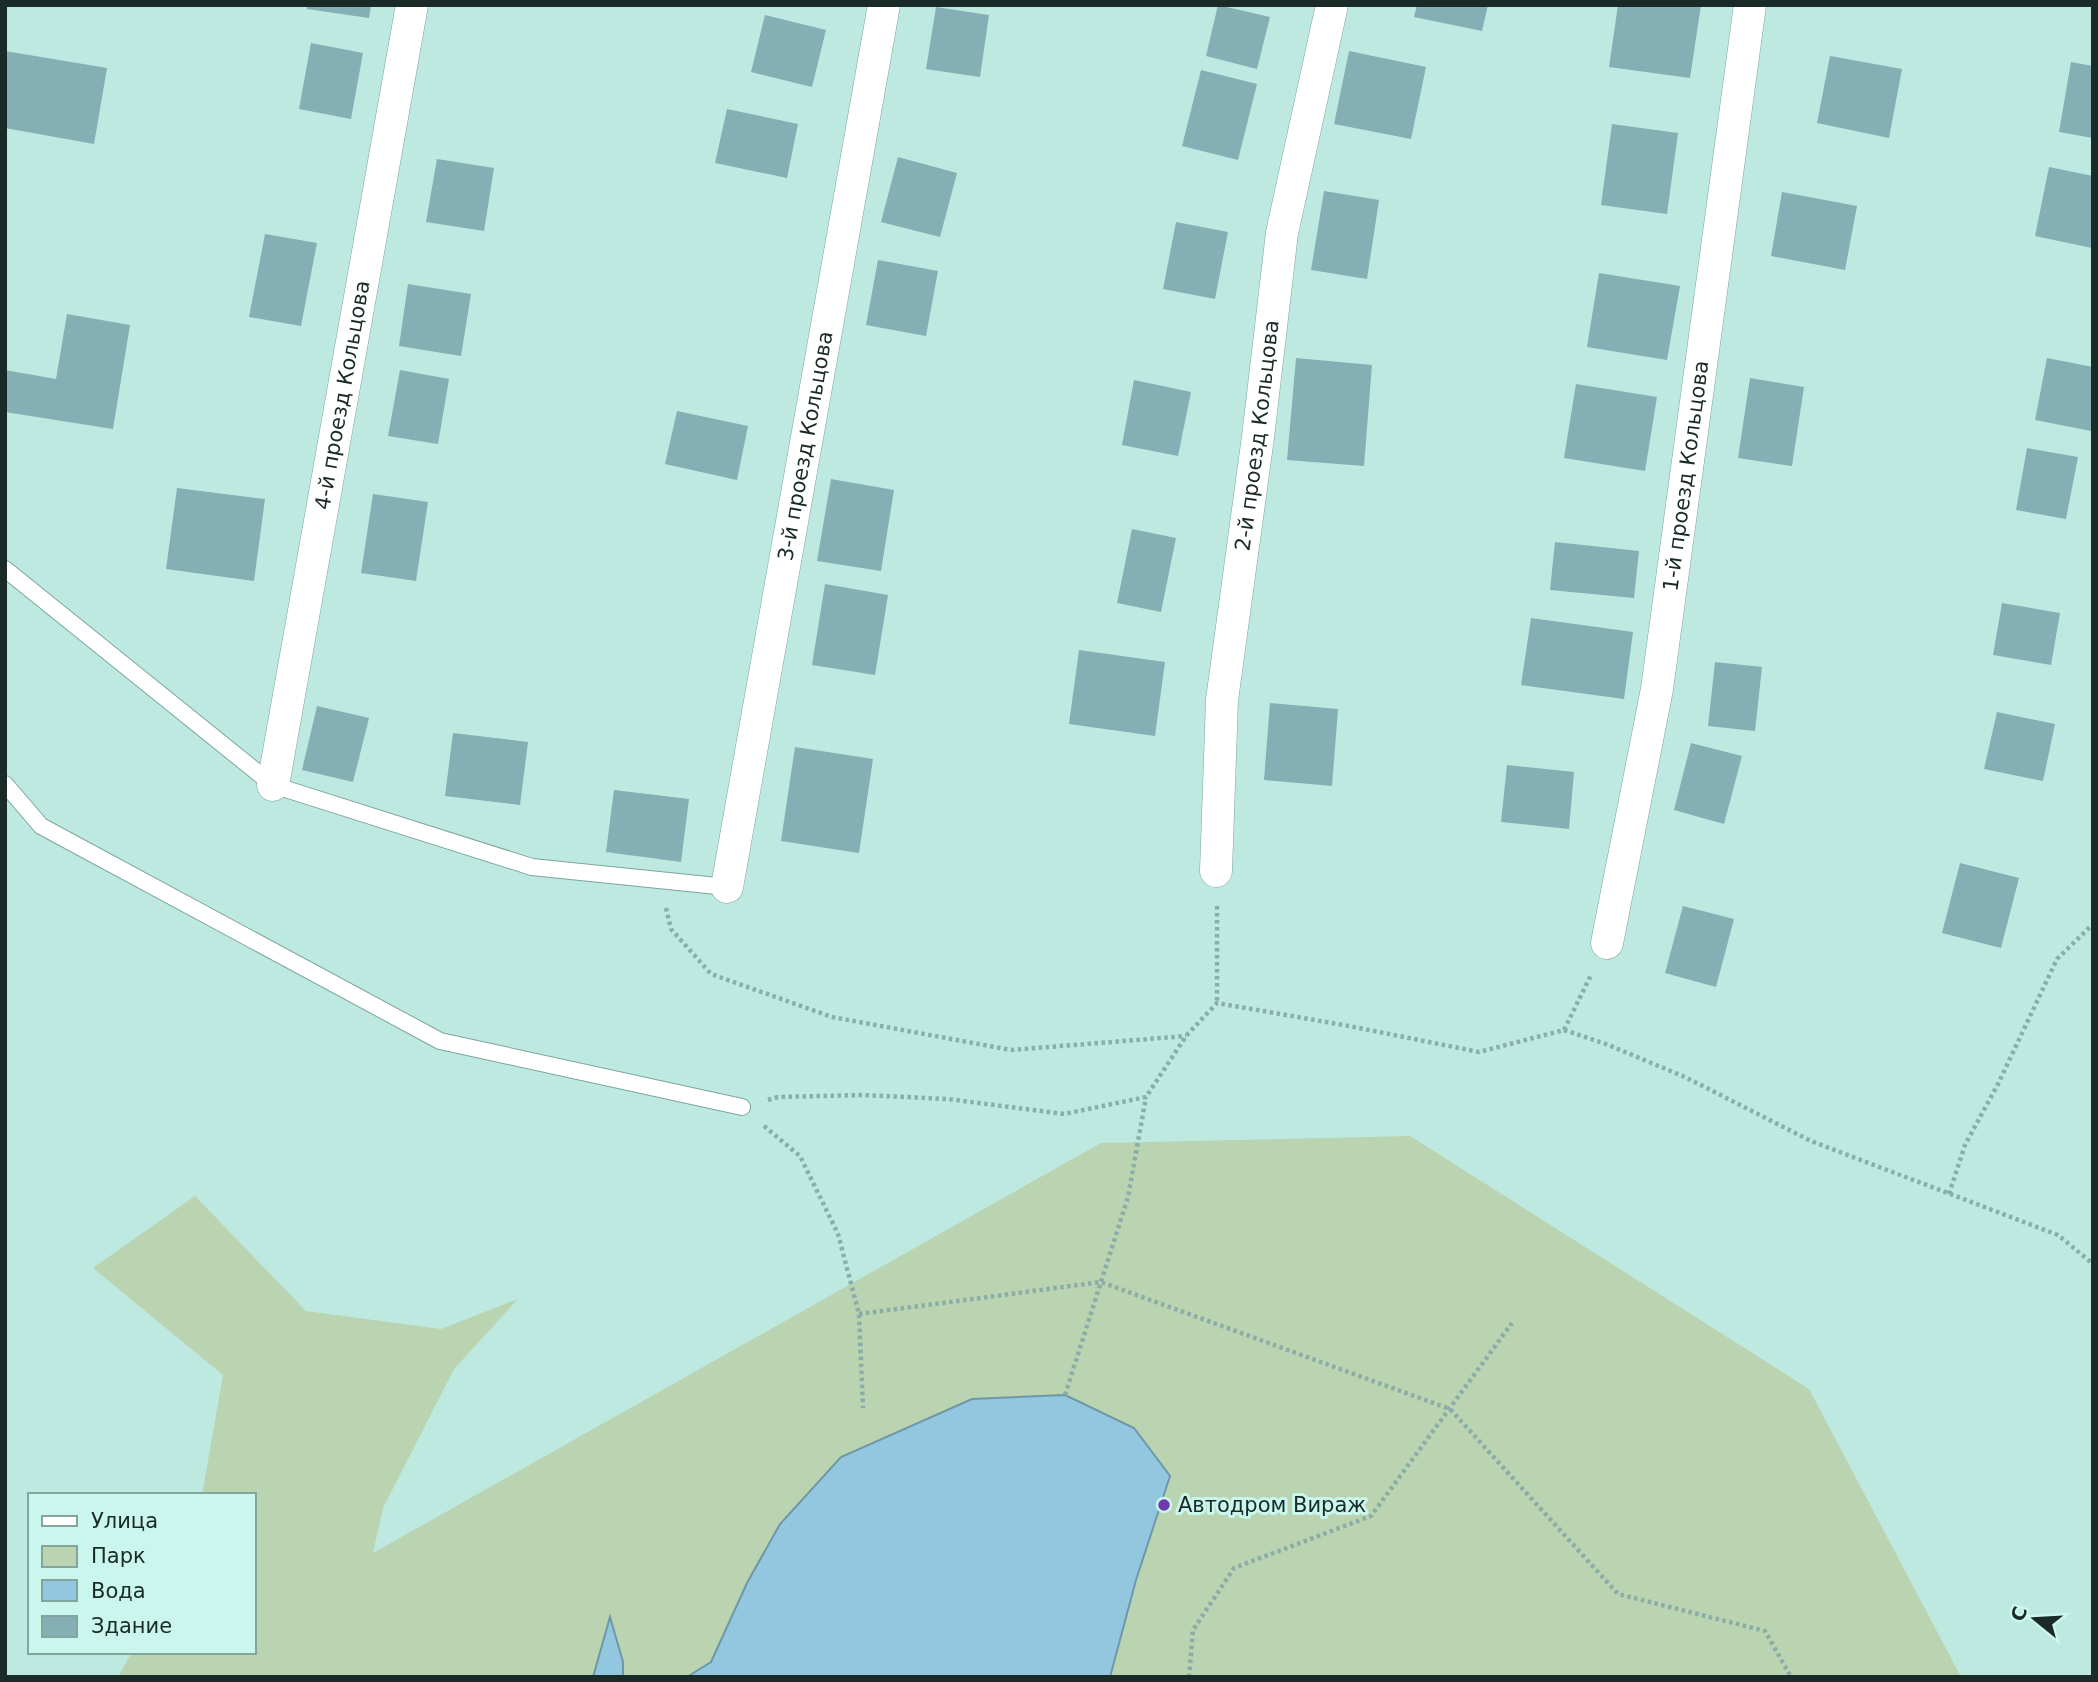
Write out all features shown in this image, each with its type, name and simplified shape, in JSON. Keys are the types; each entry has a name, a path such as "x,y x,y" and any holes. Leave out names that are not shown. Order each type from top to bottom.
{"street":[{"name":"4-й проезд Кольцова","path":"273,785 412,5"},
{"name":"3-й проезд Кольцова","path":"727,887 884,5"},
{"name":"2-й проезд Кольцова","path":"1216,871 1222,700 1258,437 1282,233 1332,5"},
{"name":"1-й проезд Кольцова","path":"1607,943 1657,689 1750,5"}],"lane":[{"path":"5,569 273,785 532,867 727,887"},
{"path":"5,784 41,826 440,1041 742,1107"}],"path":[{"path":"1065,1395 1128,1197 1146,1097 1186,1036 1217,1003 1216,871"},
{"path":"660,880 671,929 711,974 832,1017 1011,1051 1186,1036"},
{"path":"1949,1194 1965,1145 1998,1084 2057,959 2093,924"},
{"path":"1564,1030 1607,943"},
{"path":"1217,1003 1479,1052 1564,1030 1606,1044 1685,1077 1811,1141 2058,1235 2093,1264"},
{"path":"742,1107 778,1097 862,1095 948,1098 1064,1114 1146,1097"},
{"path":"742,1107 800,1157 838,1234 859,1314 863,1408"},
{"path":"859,1314 1101,1282 1450,1409 1618,1594 1765,1632 1791,1677"},
{"path":"1189,1677 1193,1630 1234,1568 1371,1516 1512,1323"}],"green space":[{"name":"Автодром Вираж","path":"1410,1136 1809,1389 1961,1677 118,1677 131,1654 256,1654 256,1493 202,1493 223,1375 93,1268 195,1196 306,1311 441,1329 518,1299 454,1369 383,1508 373,1553 1101,1143"}],"water":[{"path":"1065,1395 1134,1428 1170,1476 1136,1580 1110,1677 687,1677 711,1662 747,1583 780,1524 841,1457 972,1399"},
{"path":"610,1617 623,1662 623,1677 593,1677"}],"building":[{"path":"307,5 371,5 369,18 307,9"},
{"path":"1218,5 1270,17 1257,69 1206,56"},
{"path":"1417,5 1488,5 1482,31 1414,17"},
{"path":"1618,5 1701,5 1690,78 1609,67"},
{"path":"936,7 989,15 980,77 926,69"},
{"path":"765,15 826,30 812,87 751,72"},
{"path":"311,43 363,53 351,119 299,109"},
{"path":"5,51 107,68 94,144 5,128"},
{"path":"1349,51 1426,67 1411,139 1334,124"},
{"path":"1830,56 1902,69 1889,138 1817,123"},
{"path":"2071,62 2093,66 2093,138 2059,132"},
{"path":"1201,70 1257,84 1238,160 1182,146"},
{"path":"727,109 798,124 787,178 715,163"},
{"path":"1612,124 1678,133 1667,214 1601,205"},
{"path":"898,157 957,173 940,237 881,222"},
{"path":"437,159 494,168 484,231 426,222"},
{"path":"2049,167 2093,176 2092,248 2035,236"},
{"path":"1324,191 1379,200 1367,279 1311,270"},
{"path":"1782,192 1857,206 1845,270 1771,256"},
{"path":"1176,222 1228,232 1215,299 1163,289"},
{"path":"265,234 317,243 301,326 249,317"},
{"path":"878,260 938,271 926,336 866,325"},
{"path":"1599,273 1680,286 1667,360 1587,347"},
{"path":"408,284 471,294 461,356 399,346"},
{"path":"67,314 130,325 113,429 5,412 5,370 56,379"},
{"path":"1296,358 1372,365 1364,466 1287,460"},
{"path":"2047,358 2093,367 2091,431 2035,420"},
{"path":"400,370 449,379 438,444 388,436"},
{"path":"1750,378 1804,387 1792,466 1738,458"},
{"path":"1134,380 1191,392 1178,456 1122,445"},
{"path":"1576,384 1657,397 1645,471 1564,458"},
{"path":"677,411 748,426 737,480 665,464"},
{"path":"2027,448 2078,457 2066,519 2016,510"},
{"path":"831,479 894,490 881,571 817,561"},
{"path":"177,488 265,499 254,581 166,569"},
{"path":"373,494 428,502 416,581 361,573"},
{"path":"1132,529 1176,538 1161,612 1117,603"},
{"path":"1555,542 1639,551 1634,598 1550,590"},
{"path":"825,584 888,595 875,675 812,665"},
{"path":"2002,603 2060,613 2051,665 1993,655"},
{"path":"1531,618 1633,632 1624,699 1521,685"},
{"path":"1079,650 1165,662 1155,736 1069,724"},
{"path":"1715,662 1762,667 1755,731 1708,726"},
{"path":"1270,703 1338,709 1332,786 1264,780"},
{"path":"317,706 369,718 353,782 302,770"},
{"path":"1997,712 2055,724 2043,781 1984,769"},
{"path":"453,733 528,742 520,805 445,796"},
{"path":"1691,743 1742,756 1724,824 1674,810"},
{"path":"795,747 873,759 859,853 781,841"},
{"path":"1507,765 1574,772 1569,829 1501,822"},
{"path":"614,790 689,799 681,862 606,852"},
{"path":"1960,863 2019,878 2001,948 1942,933"},
{"path":"1683,906 1734,919 1716,987 1665,973"}],"place":[{"name":"Автодром Вираж","path":"1164,1505"}]}
